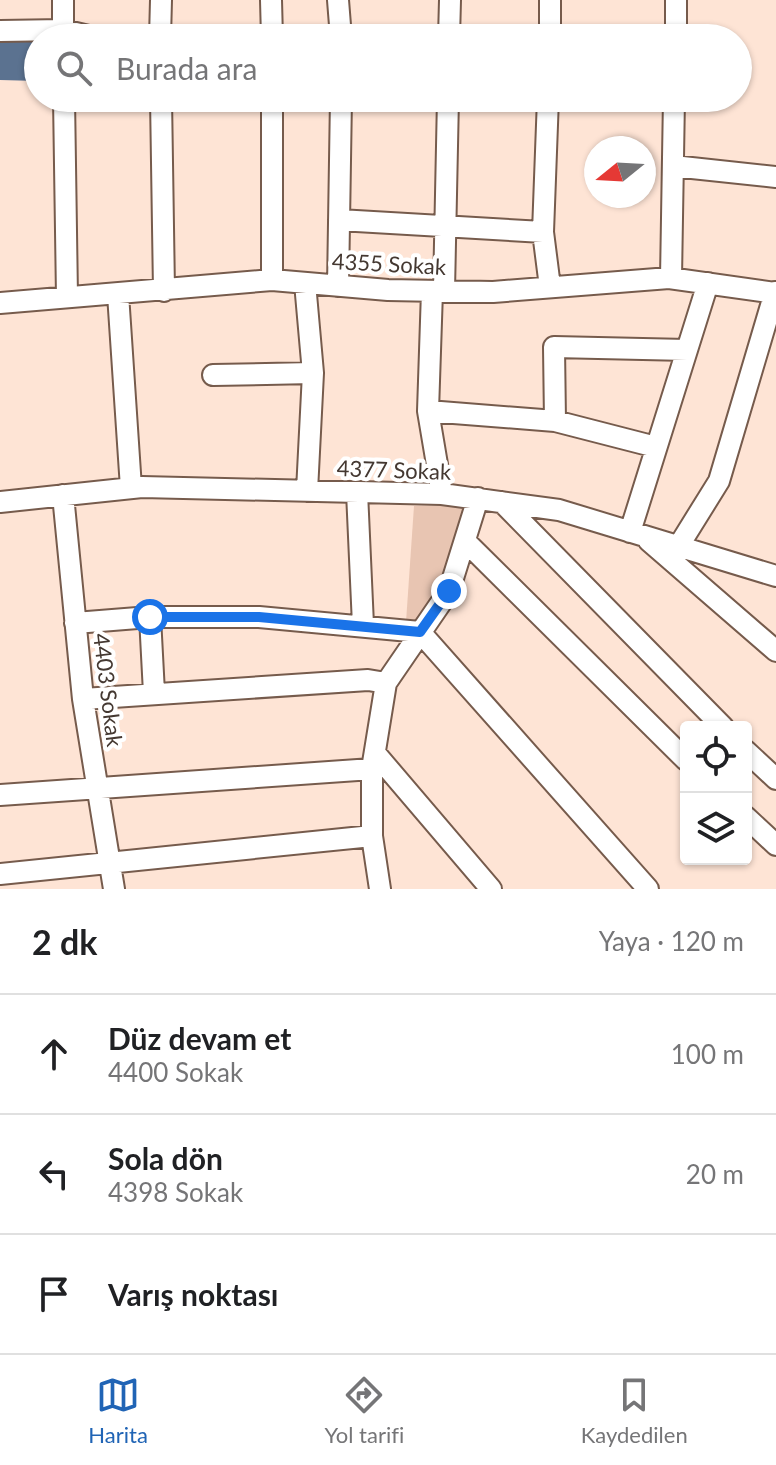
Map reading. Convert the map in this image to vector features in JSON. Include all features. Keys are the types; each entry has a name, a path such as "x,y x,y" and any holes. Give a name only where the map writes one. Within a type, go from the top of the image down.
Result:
{"street":[{"path":"63,0 63,24"},
{"path":"160,24 161,0"},
{"path":"271,0 272,24"},
{"path":"338,0 340,24"},
{"path":"449,24 450,0"},
{"path":"550,0 550,24"},
{"path":"676,0 676,24"},
{"path":"0,31 24,32"},
{"path":"64,112 67,297"},
{"path":"161,112 164,291"},
{"path":"272,112 272,280"},
{"path":"338,286 341,112"},
{"path":"442,494 428,411 445,227 448,112"},
{"path":"547,112 543,232 550,287"},
{"path":"671,278 674,112"},
{"path":"673,166 776,177"},
{"path":"339,220 543,232"},
{"name":"4355 Sokak","path":"0,303 272,280 438,291 671,278 775,292"},
{"path":"305,283 313,373 307,491"},
{"path":"708,283 656,447 636,534 776,651"},
{"path":"678,547 719,481 775,292"},
{"path":"118,294 131,488"},
{"path":"555,421 554,347 687,350"},
{"path":"213,375 313,373"},
{"path":"428,411 555,421 656,447"},
{"name":"4377 Sokak","path":"0,502 131,488 442,494 559,510 776,576"},
{"path":"357,492 363,625"},
{"name":"4403 Sokak","path":"63,495 83,699 114,889"},
{"path":"380,889 372,836 373,761 386,683 449,591 478,498"},
{"path":"502,502 717,721"},
{"path":"465,541 680,754"},
{"path":"150,617 154,693"},
{"path":"75,623 150,617 259,617 420,632 648,889"},
{"path":"83,699 368,680 386,683"},
{"path":"752,757 776,779"},
{"path":"0,795 97,789 373,761"},
{"path":"373,761 491,889"},
{"path":"752,823 776,845"},
{"path":"0,874 109,866 372,836"}],"shaded area":[{"path":"476,505 449,591 421,628 406,622 414,506"}],"building":[{"path":"0,38 24,39 24,81 0,80"}],"route":[{"path":"150,617 259,617 406,628 420,632 449,591"}]}
